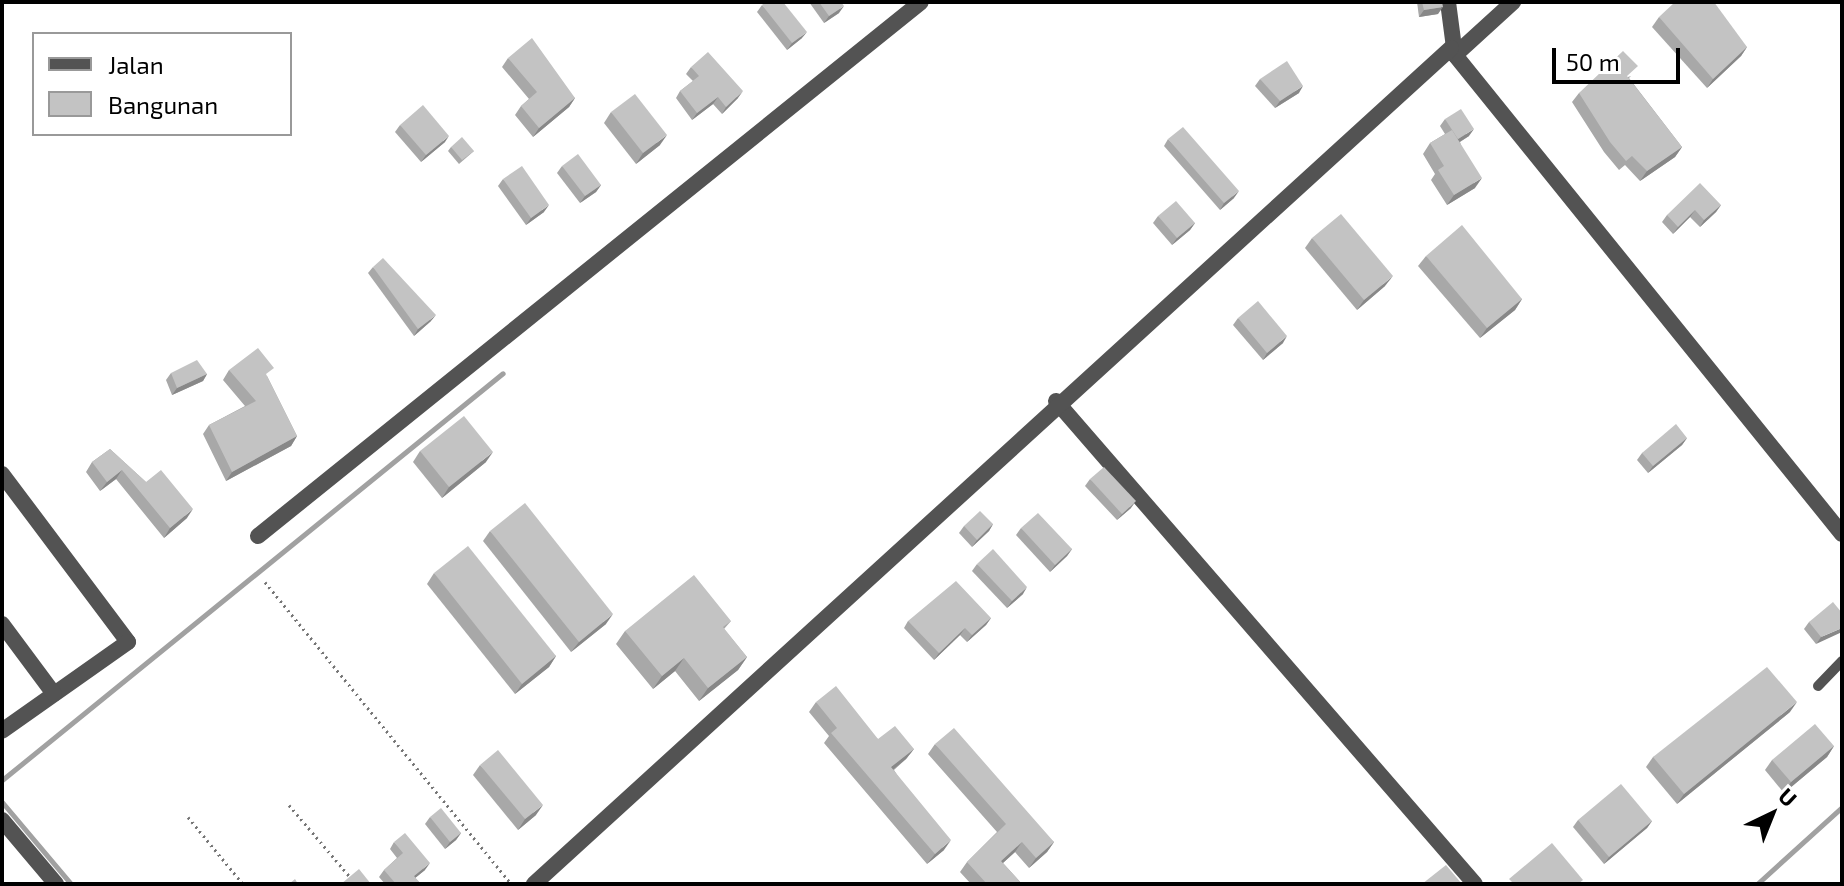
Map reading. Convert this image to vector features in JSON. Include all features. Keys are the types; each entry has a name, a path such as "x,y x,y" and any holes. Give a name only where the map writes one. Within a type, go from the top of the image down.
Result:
{"street":[{"path":"258,536 921,2"},
{"path":"1448,2 1453,52 1842,534"},
{"path":"534,884 1056,401 1513,2"},
{"path":"1056,401 1475,884"},
{"path":"2,474 128,642 2,731"},
{"path":"2,624 54,694"},
{"path":"2,820 56,884"}],"lane":[{"path":"1818,686 1842,661"}],"path":[{"path":"265,582 511,884"},
{"path":"289,805 356,884"},
{"path":"188,817 243,884"}],"building":[{"path":"765,2 783,2 807,32 792,43 762,5"},
{"path":"819,2 841,2 844,6 829,16"},
{"path":"1422,2 1442,2 1443,7 1424,10"},
{"path":"1675,2 1714,2 1747,47 1713,79 1659,17"},
{"path":"532,38 575,98 539,128 521,106 537,92 508,58"},
{"path":"1623,51 1638,66 1627,76 1682,147 1647,171 1632,156 1626,161 1579,93"},
{"path":"708,52 743,91 726,107 718,97 697,113 680,91 699,76 691,67"},
{"path":"1287,61 1303,86 1280,101 1260,79"},
{"path":"635,94 667,135 643,153 611,112"},
{"path":"423,105 449,136 426,155 400,125"},
{"path":"1461,109 1474,129 1458,139 1445,119"},
{"path":"1183,127 1239,191 1224,203 1168,139"},
{"path":"1452,130 1482,178 1454,195 1438,170 1444,166 1430,143"},
{"path":"462,137 474,151 462,160 451,147"},
{"path":"578,154 601,185 585,196 562,166"},
{"path":"522,166 549,205 531,218 503,179"},
{"path":"1700,183 1721,205 1704,220 1695,210 1678,227 1667,215"},
{"path":"1176,201 1195,223 1177,238 1158,216"},
{"path":"1341,214 1393,276 1364,300 1312,238"},
{"path":"1462,225 1522,299 1487,328 1426,256"},
{"path":"383,258 436,315 418,329 373,267"},
{"path":"1258,301 1287,336 1267,353 1238,318"},
{"path":"258,348 274,368 266,374 297,436 232,472 209,425 256,401 229,370"},
{"path":"197,360 207,374 177,388 171,373"},
{"path":"464,416 493,452 449,487 420,451"},
{"path":"1676,424 1687,438 1653,466 1642,453"},
{"path":"110,449 146,482 161,470 193,509 170,528 122,470 107,482 92,462"},
{"path":"1104,467 1136,501 1122,514 1090,479"},
{"path":"525,503 613,614 579,642 490,531"},
{"path":"980,511 993,524 977,540 964,526"},
{"path":"1038,513 1072,549 1055,565 1021,528"},
{"path":"468,546 556,656 522,684 434,573"},
{"path":"993,549 1027,587 1012,601 977,564"},
{"path":"694,575 731,621 723,627 747,657 708,688 684,658 662,676 625,631"},
{"path":"956,581 991,618 972,635 965,628 939,653 908,621"},
{"path":"1833,602 1842,613 1842,628 1821,637 1809,622"},
{"path":"1767,667 1797,702 1684,794 1653,757"},
{"path":"836,686 878,739 895,726 914,749 891,767 951,840 935,854 831,733 837,728 816,702"},
{"path":"1815,724 1834,746 1791,782 1772,760"},
{"path":"954,728 1054,842 1036,858 1022,842 1001,861 1022,884 987,884 967,862 1006,824 935,744"},
{"path":"498,750 543,805 525,819 480,765"},
{"path":"1621,784 1652,821 1609,857 1578,820"},
{"path":"441,808 461,833 450,842 430,817"},
{"path":"405,833 430,863 414,876 421,884 396,884 384,870 403,853 394,842"},
{"path":"1552,843 1583,880 1578,884 1514,884 1509,879"},
{"path":"1446,865 1462,884 1422,884"},
{"path":"359,869 371,884 341,884"}],"waterway":[{"path":"2,780 503,373"},
{"path":"2,802 71,884"},
{"path":"1757,884 1842,807"}]}
